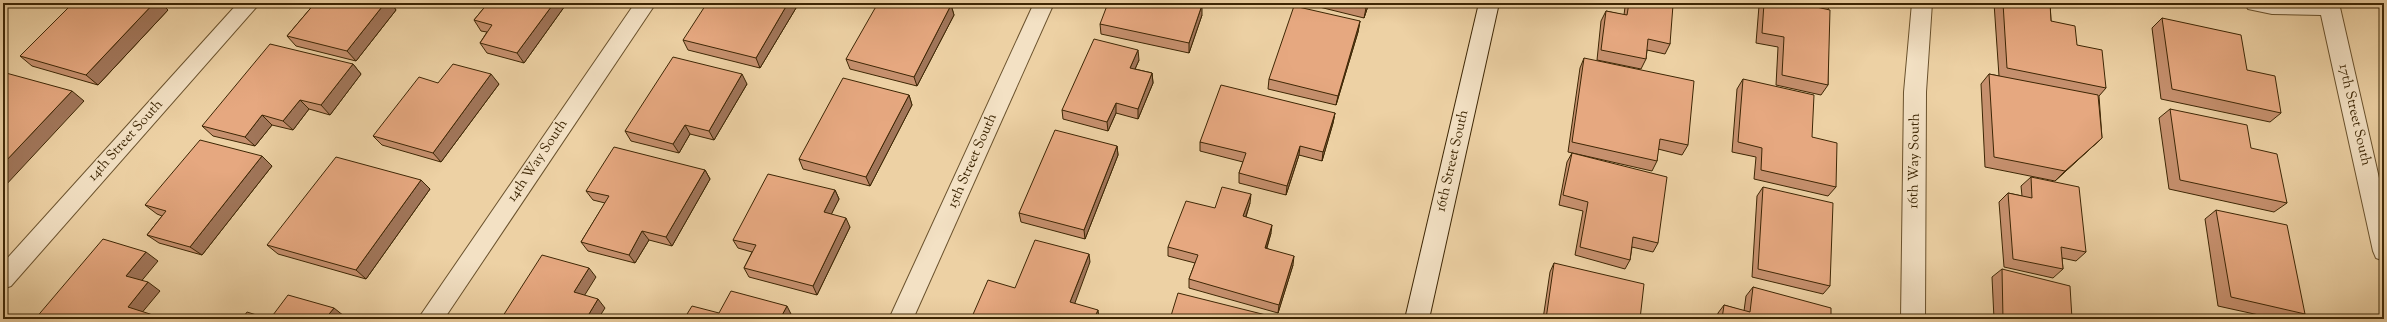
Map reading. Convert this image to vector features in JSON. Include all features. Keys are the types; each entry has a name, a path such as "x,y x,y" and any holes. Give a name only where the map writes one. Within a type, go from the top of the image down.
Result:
{"street":[{"name":"14th Street South","path":"3,279 250,3"},
{"name":"14th Way South","path":"430,319 646,3"},
{"name":"15th Street South","path":"901,319 1044,3"},
{"name":"16th Street South","path":"1417,319 1489,3"},
{"name":"16th Way South","path":"1913,319 1915,92 1922,3"},
{"path":"2255,3 2272,6 2329,5"},
{"name":"17th Street South","path":"2329,5 2384,251"}],"building":[{"path":"73,3 154,3 86,75 20,56"},
{"path":"315,3 385,3 347,51 287,36"},
{"path":"488,3 554,3 517,53 480,43 492,25 474,20"},
{"path":"707,3 788,3 756,58 683,40"},
{"path":"878,3 943,3 951,5 914,77 846,59"},
{"path":"1108,3 1194,3 1202,5 1189,43 1100,24"},
{"path":"1346,3 1368,3 1366,8"},
{"path":"1629,3 1663,3 1673,5 1670,44 1648,39 1646,59 1601,50 1606,11 1627,15"},
{"path":"1764,3 1798,3 1830,10 1828,85 1782,75 1784,37 1762,33"},
{"path":"2003,3 2050,3 2051,21 2075,26 2077,45 2102,50 2106,88 2007,68"},
{"path":"1294,6 1360,21 1338,96 1269,79"},
{"path":"2162,18 2241,35 2247,70 2275,76 2281,113 2172,89"},
{"path":"1094,39 1138,50 1130,68 1152,73 1138,109 1116,103 1107,122 1062,110"},
{"path":"270,44 353,64 321,105 300,100 283,121 262,115 245,137 202,126"},
{"path":"673,57 742,74 709,131 685,125 673,144 625,131"},
{"path":"1584,58 1694,81 1688,145 1660,139 1657,161 1572,142"},
{"path":"453,64 491,74 433,153 373,136 419,77 438,83"},
{"path":"6,73 72,91 3,164 3,76"},
{"path":"1989,74 2098,95 2102,138 2065,171 1994,157"},
{"path":"843,78 909,95 866,177 799,159"},
{"path":"1743,79 1814,95 1812,137 1837,143 1836,187 1761,170 1762,148 1738,142"},
{"path":"1221,85 1335,113 1323,152 1300,146 1287,186 1239,173 1246,153 1200,142"},
{"path":"2170,109 2247,125 2251,148 2277,154 2287,203 2180,180"},
{"path":"1055,130 1117,146 1084,230 1019,213"},
{"path":"200,140 262,156 190,247 147,235 166,211 145,205"},
{"path":"614,147 705,170 666,237 642,231 629,255 581,242 609,196 586,191"},
{"path":"1572,153 1667,177 1658,243 1633,237 1630,260 1580,247 1588,202 1563,195"},
{"path":"336,157 421,180 356,270 267,245"},
{"path":"768,174 835,190 824,212 846,218 813,286 744,268 756,245 733,240"},
{"path":"2031,177 2079,187 2086,252 2061,247 2063,269 2013,259 2008,193 2032,198"},
{"path":"1222,187 1251,194 1243,216 1272,225 1265,248 1294,256 1279,305 1189,279 1198,255 1168,247 1186,201 1215,208"},
{"path":"1763,187 1833,203 1830,286 1758,269"},
{"path":"2216,210 2287,225 2305,314 2231,297"},
{"path":"103,239 146,252 126,276 148,282 128,307 150,314 146,319 35,319"},
{"path":"1035,240 1089,254 1070,302 1098,310 1094,319 971,319 988,280 1015,288"},
{"path":"542,255 589,268 574,292 598,299 586,319 501,319"},
{"path":"1554,263 1644,284 1640,319 1546,319"},
{"path":"2002,269 2070,286 2072,319 2003,319"},
{"path":"1753,287 1831,308 1831,319 1722,319 1724,305 1750,312"},
{"path":"731,291 787,306 780,319 684,319 692,306 719,313"},
{"path":"1178,293 1270,316 1269,319 1170,319"},
{"path":"288,295 334,308 325,319 270,319"},
{"path":"247,312 269,319 242,319"}]}
